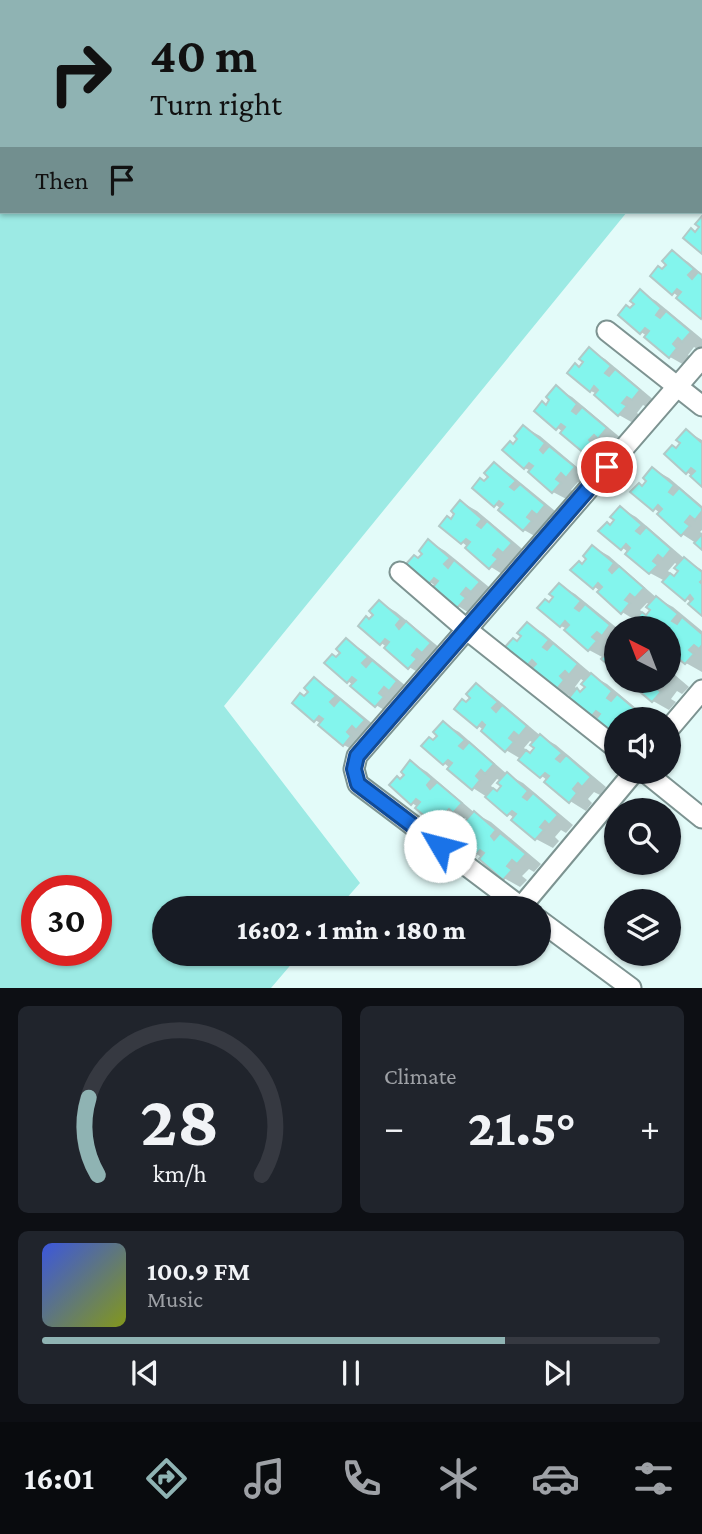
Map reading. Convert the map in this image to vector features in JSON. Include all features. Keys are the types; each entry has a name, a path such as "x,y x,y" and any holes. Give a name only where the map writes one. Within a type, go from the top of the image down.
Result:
{"street":[{"path":"607,331 702,405"},
{"path":"506,896 358,784 354,769 357,756 702,358"},
{"path":"400,572 466,629 604,738"},
{"path":"681,715 702,690"},
{"path":"532,896 624,784"},
{"path":"660,784 702,818"},
{"path":"551,929 631,988"}],"shaded area":[{"path":"0,214 625,214 224,706 360,883 349,896 152,896 152,966 290,966 271,988 0,988"}],"building":[{"path":"702,216 702,254 683,238 691,228 695,232 699,227 695,224"},
{"path":"672,250 694,269 688,275 692,279 698,272 702,275 701,319 676,298 681,292 677,289 672,295 650,276 658,266 662,269 666,265 662,261"},
{"path":"640,289 661,308 656,315 660,318 666,311 691,332 682,342 678,338 673,344 677,348 669,358 644,337 649,331 645,328 640,334 618,315 626,305 630,308 634,304 630,301"},
{"path":"589,347 611,366 605,373 609,376 615,369 640,390 632,400 627,397 622,403 627,406 618,416 594,395 598,390 594,386 590,392 567,373 575,363 579,367 583,362 579,359"},
{"path":"556,385 577,404 572,411 576,414 582,407 607,428 598,439 594,435 589,440 593,444 585,454 560,433 565,427 561,424 556,430 534,411 542,401 546,405 549,400 546,397"},
{"path":"523,425 545,443 540,450 543,453 549,446 575,467 566,478 561,473 556,479 561,483 552,493 528,472 533,466 529,463 524,469 502,450 510,441 513,444 517,439 514,436"},
{"path":"686,429 702,443 702,487 690,476 695,471 691,468 686,474 664,454 672,445 676,448 680,443 676,440"},
{"path":"494,462 516,481 510,487 514,490 520,484 545,505 537,515 532,511 527,517 532,521 523,531 498,510 503,504 499,501 494,507 472,488 480,478 484,481 488,477 484,473"},
{"path":"652,467 674,485 669,492 673,495 679,488 702,508 695,520 690,516 685,522 690,526 681,536 657,514 662,509 658,505 653,511 630,492 639,483 642,486 646,481 643,478"},
{"path":"460,500 482,519 477,525 481,528 487,521 512,543 503,553 498,549 493,555 498,559 489,569 465,548 470,542 466,539 461,544 439,526 447,516 451,519 454,514 451,511"},
{"path":"620,506 642,525 636,531 640,534 646,527 671,549 663,559 658,555 653,561 658,565 649,574 625,554 630,548 626,544 621,550 598,531 607,522 610,525 614,520 610,517"},
{"path":"702,534 702,550 694,543"},
{"path":"428,539 450,558 444,564 448,568 454,560 480,582 471,592 466,588 461,594 466,598 457,608 433,587 438,581 434,578 429,584 406,564 414,555 418,558 422,554 419,551"},
{"path":"592,545 614,563 609,570 612,573 619,566 644,588 635,598 630,594 625,600 630,603 621,614 597,592 602,587 598,583 593,589 570,570 579,561 582,564 586,559 583,556"},
{"path":"684,557 702,572 702,616 688,604 693,599 690,595 685,601 662,582 670,573 674,576 678,571 674,568"},
{"path":"559,583 581,601 575,608 579,611 585,604 604,620 604,633 602,636 597,632 592,637 597,641 588,651 564,630 569,625 565,621 560,627 537,608 545,599 549,602 553,597 549,594"},
{"path":"656,596 678,614 638,616 642,612 646,615 650,610 646,607"},
{"path":"379,600 401,619 396,625 399,629 406,621 431,643 422,653 417,649 412,655 417,659 408,669 384,648 389,642 385,639 380,645 358,626 366,616 369,619 373,615 369,611"},
{"path":"682,617 702,634 702,645 699,649 694,645 689,650 694,654 685,664 681,661"},
{"path":"527,622 549,640 543,647 547,650 553,643 578,664 569,675 565,671 560,676 564,680 556,690 531,669 536,664 532,660 527,666 505,647 513,638 517,641 521,636 517,633"},
{"path":"346,638 368,657 362,663 366,667 372,660 397,681 389,691 384,687 379,693 384,697 375,707 350,686 356,680 352,677 347,683 324,663 332,654 336,657 340,653 336,649"},
{"path":"591,673 604,684 604,693 611,693 607,698 611,701 617,694 632,707 604,707 604,728 595,720 600,714 596,711 591,717 569,698 577,688 580,692 585,687 581,684"},
{"path":"314,677 336,696 330,702 334,706 340,699 365,720 356,730 352,726 347,732 351,736 343,746 318,725 323,719 319,716 314,722 292,703 300,693 304,696 308,692 304,688"},
{"path":"476,683 498,702 492,708 496,712 502,705 527,726 519,736 514,732 509,738 514,742 505,752 481,731 485,725 482,722 477,728 454,709 462,699 466,702 470,698 466,694"},
{"path":"641,693 660,693 652,702"},
{"path":"443,721 465,740 459,746 463,749 469,742 494,764 485,774 481,770 476,776 480,780 472,790 447,769 452,763 448,760 443,765 421,746 429,737 433,740 437,736 433,732"},
{"path":"540,734 562,753 556,759 560,762 566,755 591,777 582,787 578,783 573,789 577,793 569,803 544,782 549,776 545,773 540,778 518,760 526,750 530,753 534,748 530,745"},
{"path":"410,760 432,779 427,785 430,789 437,782 462,803 453,813 449,809 444,815 448,819 440,829 415,808 420,802 416,799 411,805 389,785 397,776 400,779 404,775 401,772"},
{"path":"507,772 528,791 523,797 527,800 533,793 558,815 549,825 545,821 540,827 544,830 535,840 511,820 516,814 512,811 507,816 485,797 493,788 497,791 501,786 497,783"},
{"path":"474,811 496,830 491,836 494,840 500,833 526,854 517,864 512,860 507,866 512,870 503,880 479,859 484,853 480,850 475,856 452,836 461,827 464,830 468,825 464,822"}],"route":[{"path":"440,846 358,784 354,769 357,756 607,467"}]}
